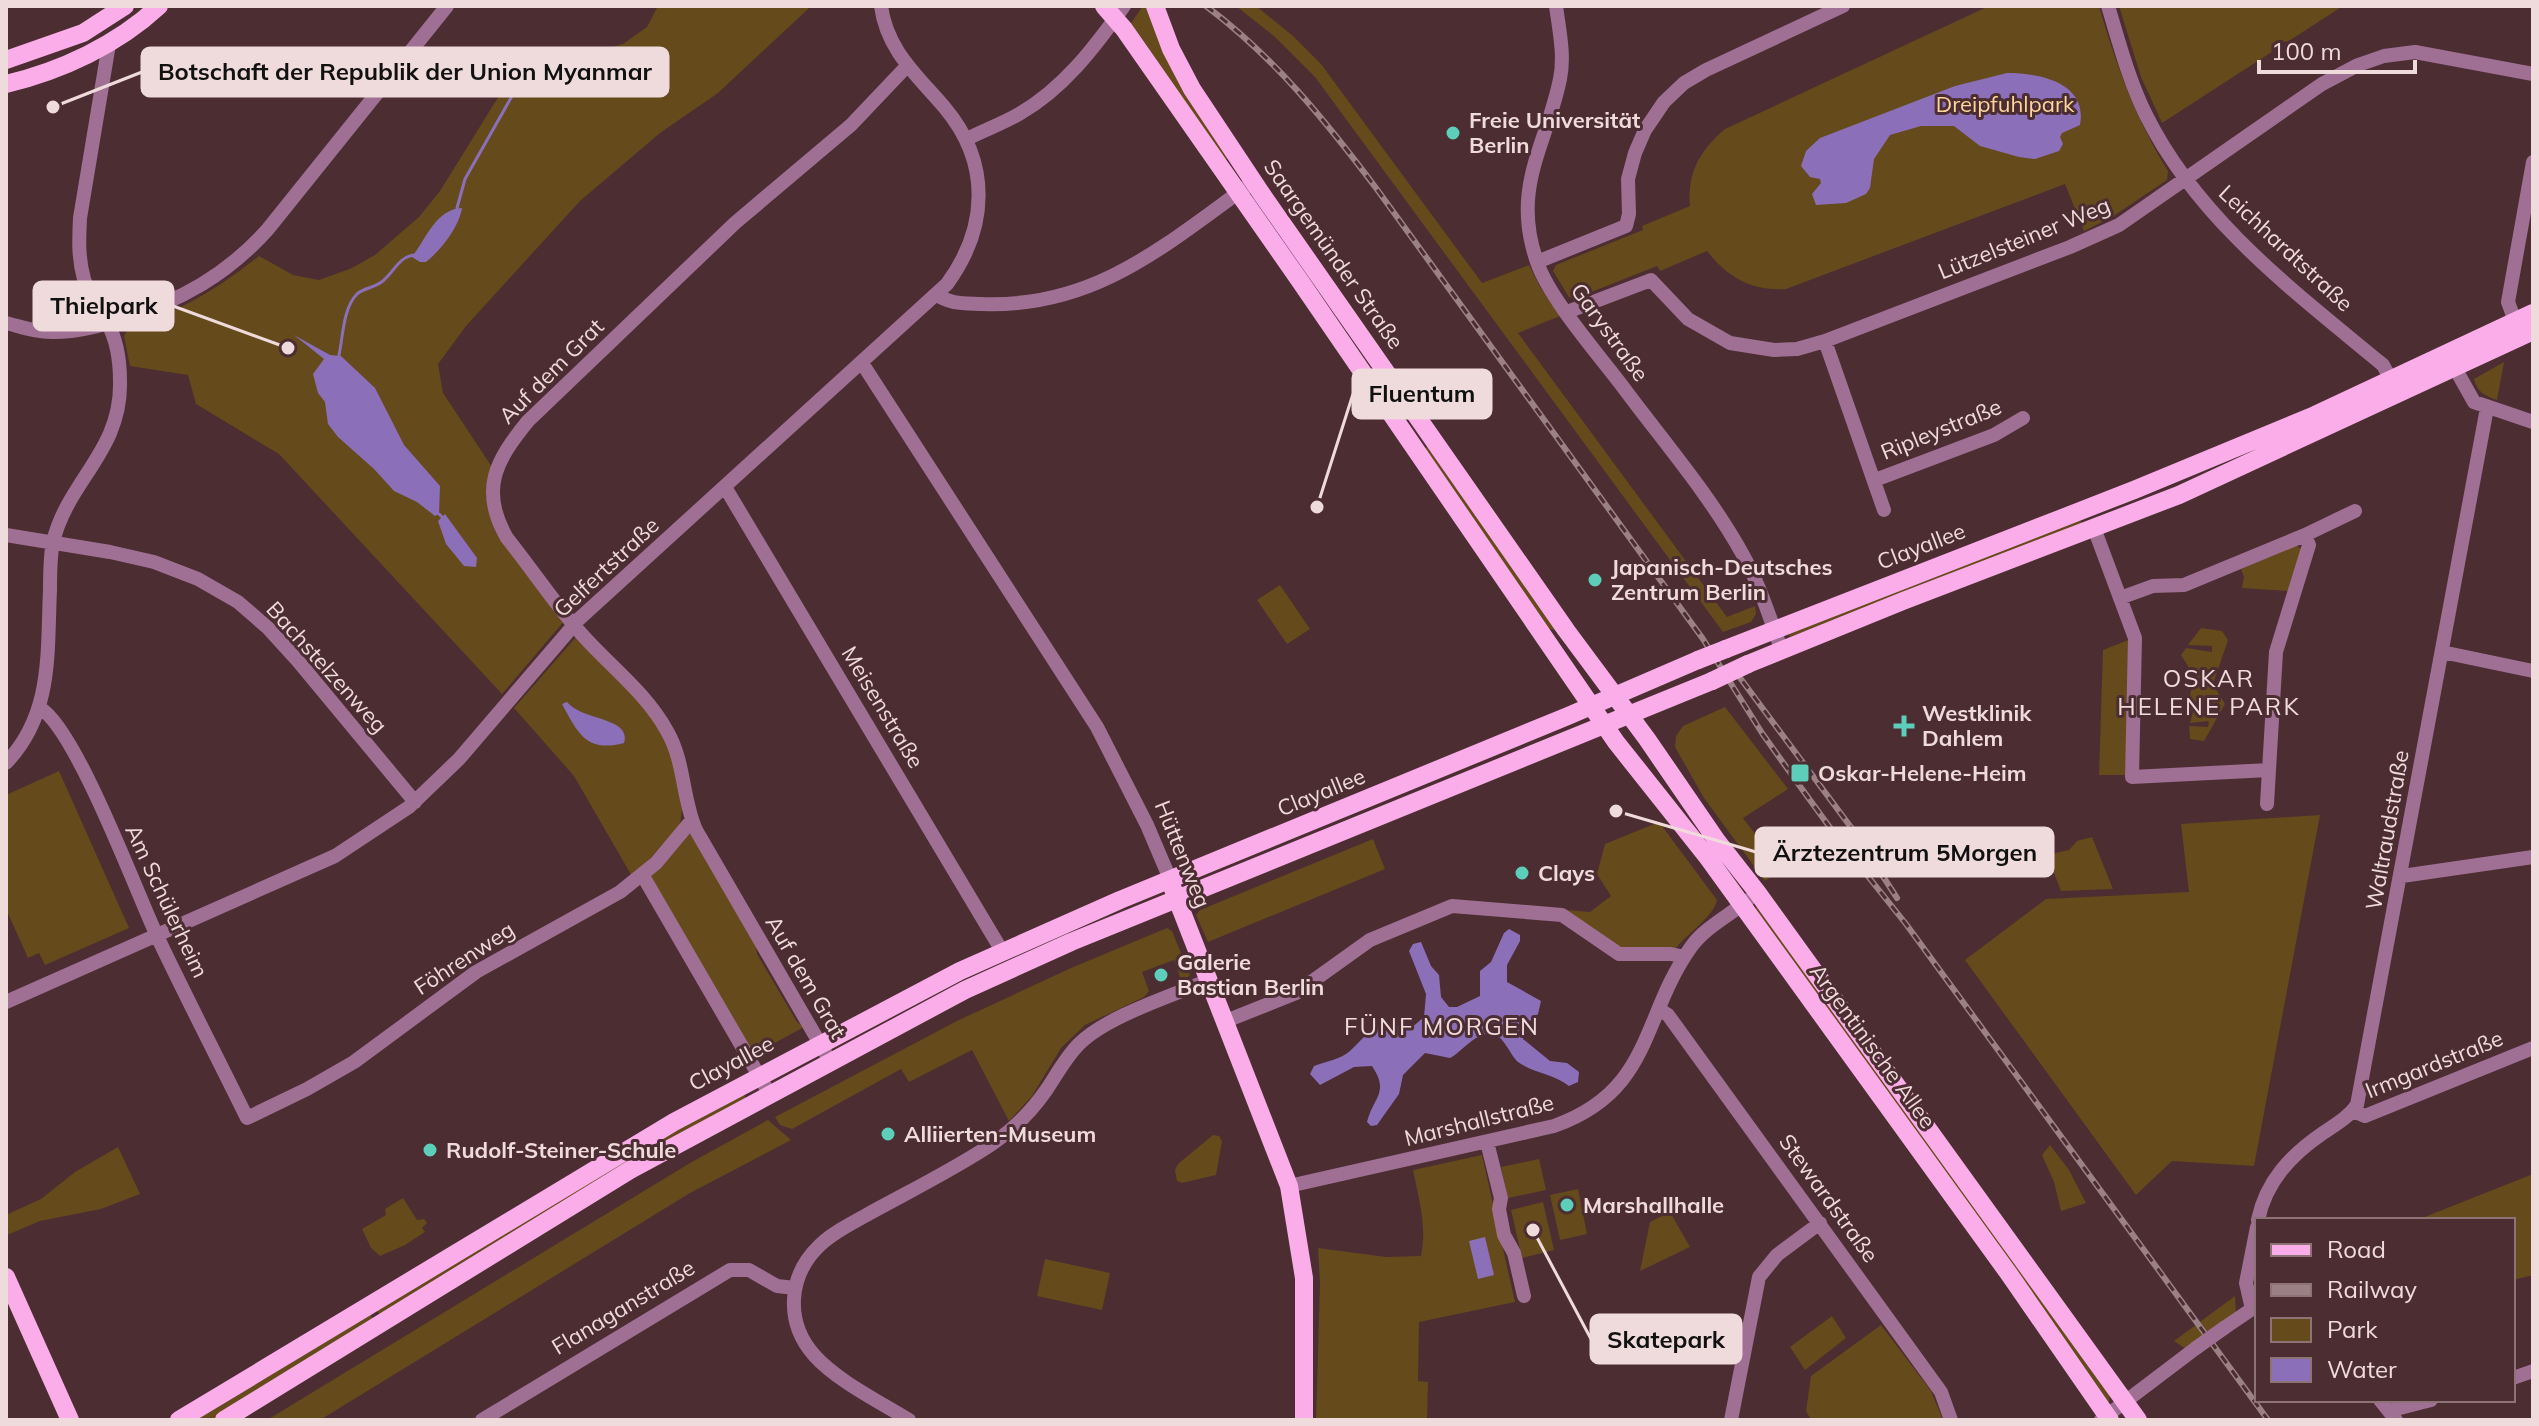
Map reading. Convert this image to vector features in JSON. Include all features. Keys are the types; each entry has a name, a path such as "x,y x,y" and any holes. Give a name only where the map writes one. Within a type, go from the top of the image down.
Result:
{"main road":[{"path":"6,60 65,41 103,22 125,6"},
{"path":"6,84 72,61 109,44 159,6"},
{"name":"Saargemünder Straße","path":"1155,6 1171,49 1192,89 1629,715"},
{"name":"Saargemünder Straße","path":"1114,10 1592,705"},
{"path":"103,22 109,44"},
{"name":"Clayallee","path":"224,1420 605,1185 769,1093 1006,970 1748,664 2179,495 2455,368 2523,330 2533,313"},
{"name":"Clayallee","path":"179,1420 571,1182 759,1075 1002,951 1698,660 2147,485 2391,380 2523,330"},
{"name":"Argentinische Allee","path":"1592,705 1742,905 2009,1274 2106,1419"},
{"name":"Argentinische Allee","path":"1629,715 1717,841 2138,1420"},
{"name":"Hüttenweg","path":"1170,879 1289,1186 1304,1278 1304,1420"},
{"path":"6,1277 70,1420"}],"street":[{"path":"6,323 35,331 54,332 107,323 184,297 216,277 251,248 447,6"},
{"name":"Gelfertstraße","path":"6,1002 335,856 415,802 459,759 574,625 936,294 964,258 977,220 979,186 967,139 947,110 891,44 881,6"},
{"name":"Garystraße","path":"1556,6 1561,50 1560,79 1528,188 1528,218 1537,262 1567,312 1725,525 1748,566 1782,651"},
{"path":"1537,262 1626,226 1629,214 1628,179 1639,142 1659,107 1684,83 1713,66 1843,6"},
{"name":"Leichhardtstraße","path":"2108,6 2145,114 2186,180 2224,227 2383,365 2391,380"},
{"path":"967,139 1019,114 1056,87 1080,63 1114,10"},
{"path":"6,763 34,725 40,708 46,668 53,542 58,523 101,455 115,422 121,383 115,339 85,281 78,244 109,44"},
{"name":"Lützelsteiner Weg","path":"1567,312 1651,280 1688,319 1730,343 1774,350 1797,349 1825,341 2119,225 2322,84 2358,65 2384,56 2415,52 2533,74"},
{"name":"Auf dem Grat","path":"830,1061 692,820 679,762 668,732 651,706 574,625 497,522 492,492 501,458 528,421 735,223 851,125 907,66"},
{"path":"2523,330 2508,302 2533,162"},
{"path":"936,294 953,302 996,304 1045,298 1095,284 1133,267 1254,181"},
{"name":"Ripleystraße","path":"1825,341 1884,510"},
{"name":"Hüttenweg","path":"862,363 1097,727 1147,825 1170,879"},
{"path":"2455,368 2471,399 2487,408 2533,422"},
{"name":"Waltraudstraße","path":"2353,1111 2357,1105 2402,876 2487,408"},
{"name":"Ripleystraße","path":"1875,480 1994,435 2023,418"},
{"name":"Meisenstraße","path":"725,487 1002,951"},
{"path":"2120,598 2153,586 2184,585 2355,511"},
{"path":"2094,528 2135,638 2132,777 2269,770"},
{"name":"Bachstelzenweg","path":"6,535 154,562 198,579 238,602 268,628 298,661 415,802"},
{"path":"2267,804 2276,652 2309,545 2305,535"},
{"path":"2442,652 2533,671"},
{"name":"Am Schülerheim","path":"40,708 55,723 86,776 158,937 247,1118"},
{"name":"Föhrenweg","path":"247,1118 354,1062 476,972 599,905 643,876 692,820"},
{"path":"2402,876 2533,857"},
{"path":"643,876 769,1093"},
{"name":"Marshallstraße","path":"1289,1186 1554,1126 1592,1107 1629,1072 1638,1058 1676,970 1693,943 1757,892"},
{"path":"1226,1021 1296,993 1370,940 1452,906 1562,915 1619,954 1684,957"},
{"path":"909,1420 815,1356 799,1331 793,1305 795,1288 804,1264 830,1236 991,1145 1017,1126 1079,1044 1096,1031 1209,980"},
{"name":"Stewardstraße","path":"1660,1010 1668,1015 1941,1392 1951,1420"},
{"name":"Irmgardstraße","path":"2353,1111 2365,1116 2533,1048"},
{"path":"2259,1218 2278,1172 2299,1150 2353,1111"},
{"path":"1487,1142 1501,1198 1499,1209 1504,1235 1514,1253 1524,1296"},
{"path":"1731,1420 1759,1277 1777,1255 1820,1223"},
{"path":"2106,1419 2196,1348 2255,1311 2246,1283 2255,1237"},
{"name":"Flanaganstraße","path":"482,1420 730,1270 749,1270 777,1286 795,1288"},
{"path":"2393,1416 2396,1409 2423,1402"}],"green space":[{"path":"658,6 808,6 808,9 718,93 660,133 580,201 466,326 438,364 443,393 492,467 486,497 496,533 565,620 502,694 279,454 196,404 188,375 130,366 124,336 129,328 182,307 213,289 259,256 293,275 319,280 352,268 375,255 419,217 440,191 517,72 623,44 647,27"},
{"path":"1143,6 1149,6 1230,156 1223,161 1129,26"},
{"path":"1236,6 1256,6 1321,64 1482,283 1529,265 1560,316 1518,333 1727,617 1755,606 1756,614 1751,622 1723,632 1315,77 1275,37"},
{"name":"Dreipfuhlpark","path":"1989,6 2099,6 2128,91 2168,171 2167,180 2112,217 2084,231 2065,184 1786,289 1762,288 1742,281 1723,269 1707,251 1660,271 1657,266 1576,298 1569,297 1553,271 1556,265 1643,230 1642,226 1690,206 1691,183 1697,163 1725,129"},
{"path":"2119,6 2343,6 2162,123 2141,77"},
{"path":"2504,362 2497,400 2482,393 2474,379"},
{"path":"1428,446 1556,627 1555,630 1549,629 1425,449"},
{"path":"2080,519 2082,524 1790,637 1788,632"},
{"path":"2296,545 2301,549 2288,591 2242,588 2244,577 2241,569"},
{"path":"1280,585 1310,629 1287,644 1257,600"},
{"path":"2201,628 2222,631 2228,640 2214,681 2195,681 2195,686 2213,685 2225,704 2204,741 2190,739 2189,726 2208,727 2209,721 2190,723 2193,674 2181,655 2186,648 2212,652 2212,646 2188,645"},
{"path":"577,636 655,720 672,756 682,809 680,825 633,878 574,776 514,708"},
{"path":"2131,639 2125,775 2099,775 2103,650"},
{"path":"1725,707 1788,789 1743,818 1782,869 1765,881 1704,798 1675,747 1676,736 1683,726"},
{"path":"59,771 129,928 45,965 39,953 28,958 6,909 6,795"},
{"path":"2320,815 2254,1166 2172,1161 2136,1195 1965,960 2046,899 2189,892 2181,824"},
{"path":"1659,822 1717,900 1706,919 1675,949 1624,950 1566,910 1590,912 1611,896 1597,874 1605,844"},
{"path":"689,830 756,946 757,954 797,1022 804,1027 753,1055 649,876"},
{"path":"2092,837 2113,889 2061,891 2047,855 2069,850 2077,841"},
{"path":"1373,839 1385,869 1208,942 1196,915 1200,910"},
{"path":"1755,908 2110,1393 2109,1403"},
{"path":"1167,928 1172,931 1190,975 1182,983 1174,960 1142,972 1149,991 1144,997 1085,1025 1061,1048 1032,1096 1009,1121 972,1050 909,1082 901,1069 792,1129 780,1125 775,1117 957,1021"},
{"path":"742,1090 746,1099 381,1317 375,1308"},
{"path":"768,1120 791,1140 690,1193 320,1420 267,1420 690,1163"},
{"path":"1213,1135 1219,1136 1222,1141 1216,1175 1182,1183 1177,1181 1175,1170 1178,1164"},
{"path":"2050,1145 2069,1170 2086,1203 2061,1211 2054,1182 2042,1155"},
{"path":"118,1147 140,1194 101,1209 40,1221 7,1235 6,1215 41,1199 75,1172"},
{"path":"1482,1155 1515,1302 1419,1322 1418,1381 1428,1382 1427,1420 1316,1420 1320,1283 1318,1248 1386,1257 1421,1256 1423,1224 1413,1170"},
{"path":"1539,1159 1546,1190 1508,1198 1501,1167"},
{"path":"2533,1174 2533,1275 2515,1280 2515,1218 2422,1218"},
{"name":"Marshallhalle","path":"1578,1189 1587,1234 1560,1240 1550,1195"},
{"path":"403,1198 417,1220 424,1219 427,1223 422,1228 425,1232 380,1256 371,1248 362,1229 386,1215 385,1209"},
{"path":"1543,1202 1554,1250 1522,1258 1511,1210"},
{"path":"1670,1212 1690,1247 1640,1271 1650,1222"},
{"path":"1045,1259 1110,1273 1102,1310 1037,1296"},
{"path":"2235,1296 2236,1313 2186,1349 2174,1341"},
{"path":"369,1312 374,1321 213,1420 193,1420"},
{"path":"1832,1316 1846,1338 1805,1370 1790,1347"},
{"path":"1881,1325 1931,1391 1943,1420 1811,1420 1806,1411 1811,1376"}],"water":[{"path":"2007,73 2046,78 2069,90 2076,99 2080,125 2062,133 2063,144 2059,151 2035,159 2019,157 1980,146 1954,126 1921,126 1890,135 1874,159 1870,188 1866,194 1846,203 1816,205 1812,194 1821,183 1820,179 1810,177 1801,166 1806,151 1820,138 1955,86"},
{"path":"462,208 453,230 432,257 420,262 412,257 438,219"},
{"path":"294,335 330,355 341,356 375,388 404,445 440,486 439,514 435,516 417,502 394,491 338,437 328,424 325,402 318,393 313,374 324,359"},
{"path":"445,514 477,558 476,567 464,566 446,544 438,521"},
{"path":"567,702 583,713 621,728 624,743 601,745 585,738 562,704"},
{"path":"1509,929 1520,935 1520,941 1507,965 1507,982 1541,1001 1538,1014 1524,1026 1523,1039 1550,1061 1567,1063 1579,1072 1578,1082 1569,1086 1524,1066 1497,1035 1487,1034 1475,1038 1450,1058 1425,1053 1403,1075 1399,1094 1377,1125 1371,1126 1367,1122 1380,1089 1372,1066 1354,1067 1320,1085 1310,1074 1314,1066 1346,1054 1375,1027 1388,1024 1410,1029 1424,1017 1426,994 1409,951 1413,944 1421,942 1431,966 1439,975 1441,997 1449,1007 1457,1007 1480,996 1480,971 1491,962 1504,933"},
{"path":"1485,1237 1494,1275 1478,1279 1469,1241"}],"waterway":[{"path":"457,208 465,179 516,89"},
{"path":"339,355 352,300 360,292 382,282 405,258 414,255"},
{"path":"439,514 442,517"}],"railway":[{"path":"1206,6 1276,68 1376,188 1703,639 1794,778 1906,924 2268,1420"},
{"path":"1732,667 1853,830 1897,898"}],"place":[{"name":"Botschaft der Republik der Union Myanmar","path":"53,107"},
{"name":"Freie Universität Berlin","path":"1453,133"},
{"name":"Thielpark","path":"288,348"},
{"name":"Fluentum","path":"1317,507"},
{"name":"Japanisch-Deutsches Zentrum Berlin","path":"1595,580"},
{"name":"Westklinik Dahlem","path":"1904,726"},
{"name":"Oskar-Helene-Heim","path":"1800,773"},
{"name":"Ärztezentrum 5Morgen","path":"1616,811"},
{"name":"Clays","path":"1522,873"},
{"name":"Galerie Bastian Berlin","path":"1161,975"},
{"name":"Alliierten-Museum","path":"888,1134"},
{"name":"Rudolf-Steiner-Schule","path":"430,1150"},
{"name":"Marshallhalle","path":"1567,1205"},
{"name":"Skatepark","path":"1533,1230"}],"district":[{"name":"OSKAR HELENE PARK","path":"2209,692"},
{"name":"FÜNF MORGEN","path":"1442,1026"}]}
